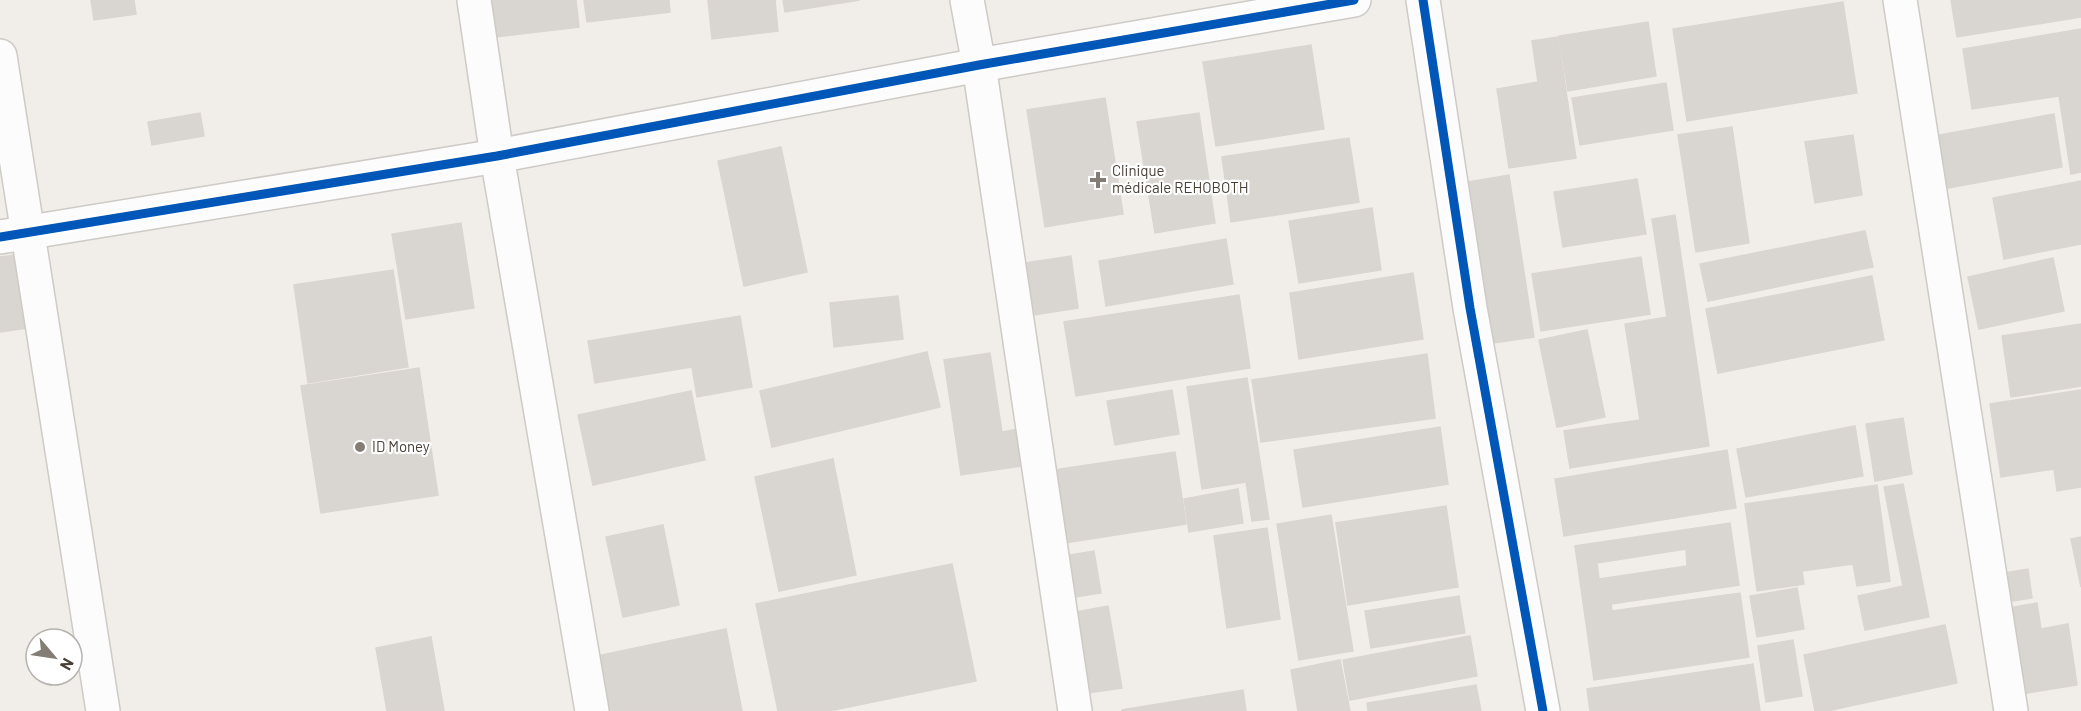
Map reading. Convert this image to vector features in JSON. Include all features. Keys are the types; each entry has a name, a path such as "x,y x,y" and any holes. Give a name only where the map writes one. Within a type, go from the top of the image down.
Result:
{"street":[{"path":"474,0 497,156 592,711"},
{"path":"968,0 1075,711"},
{"path":"14,235 497,156 979,65 1354,0"},
{"path":"1423,0 1470,308 1543,711"},
{"path":"1900,0 2011,711"},
{"path":"0,56 14,235 103,711"}],"building":[{"path":"91,0 134,0 136,14 94,20"},
{"path":"483,0 576,0 579,27 487,38"},
{"path":"584,0 669,0 670,12 587,22"},
{"path":"708,0 775,0 778,31 712,39"},
{"path":"783,0 860,0 785,12"},
{"path":"1951,0 2081,0 2081,17 1957,37"},
{"path":"1843,2 1857,93 1687,121 1673,29"},
{"path":"1648,22 1656,76 1568,91 1559,36"},
{"path":"2081,29 2081,172 2071,174 2059,96 1972,109 1963,49"},
{"path":"1558,37 1576,158 1509,168 1497,89 1538,82 1532,41"},
{"path":"1311,45 1324,129 1216,146 1203,62"},
{"path":"1666,83 1673,130 1580,145 1572,98"},
{"path":"1105,98 1123,214 1045,227 1027,110"},
{"path":"200,113 204,136 152,145 148,122"},
{"path":"1199,113 1215,223 1155,233 1137,122"},
{"path":"2054,114 2062,167 1938,190 1928,137"},
{"path":"1732,127 1749,243 1696,252 1678,135"},
{"path":"1853,135 1862,195 1815,203 1805,142"},
{"path":"1349,138 1359,202 1231,222 1222,157"},
{"path":"781,147 807,272 744,286 718,161"},
{"path":"1509,175 1534,337 1480,345 1455,184"},
{"path":"1637,179 1646,234 1563,247 1554,192"},
{"path":"2081,181 2081,244 2004,259 1993,198"},
{"path":"1372,208 1381,270 1299,283 1289,221"},
{"path":"1675,215 1709,446 1570,468 1564,431 1640,420 1625,324 1667,317 1652,219"},
{"path":"461,223 474,308 406,319 392,234"},
{"path":"1865,231 1873,267 1708,301 1700,264"},
{"path":"1226,239 1233,284 1106,306 1099,261"},
{"path":"23,254 34,327 0,332 0,257"},
{"path":"1071,256 1078,308 1027,316 1019,264"},
{"path":"1641,257 1650,314 1541,331 1532,274"},
{"path":"2053,258 2064,311 1979,329 1968,277"},
{"path":"393,270 408,367 308,383 294,285"},
{"path":"1413,273 1423,339 1299,359 1290,293"},
{"path":"1872,276 1884,340 1718,373 1706,309"},
{"path":"1239,295 1250,368 1076,396 1064,322"},
{"path":"898,296 903,339 834,347 830,303"},
{"path":"740,316 752,387 697,397 692,367 595,383 588,341"},
{"path":"2081,324 2081,386 2011,397 2002,336"},
{"path":"1587,330 1605,417 1557,427 1539,340"},
{"path":"927,352 940,407 772,447 760,391"},
{"path":"990,353 1002,432 1028,427 1034,464 961,475 944,360"},
{"path":"1427,354 1435,418 1261,442 1252,380"},
{"path":"419,368 438,495 321,513 301,386"},
{"path":"1247,378 1269,519 1252,521 1246,482 1202,489 1187,387"},
{"path":"1172,390 1179,434 1115,445 1107,401"},
{"path":"2081,390 2081,487 2057,491 2054,469 2001,477 1990,404"},
{"path":"691,391 705,460 593,485 578,415"},
{"path":"1903,418 1912,474 1875,481 1866,424"},
{"path":"1855,426 1863,476 1746,497 1737,449"},
{"path":"1440,427 1448,484 1303,507 1294,450"},
{"path":"1727,450 1736,508 1564,536 1555,479"},
{"path":"1175,452 1186,524 1065,543 1054,470"},
{"path":"833,459 856,575 779,591 755,477"},
{"path":"1903,484 1929,617 1865,630 1858,596 1903,586 1884,487"},
{"path":"1877,485 1890,581 1857,586 1853,564 1802,571 1804,584 1757,591 1745,504"},
{"path":"1238,489 1243,523 1189,532 1184,499"},
{"path":"1446,506 1458,587 1348,605 1336,523"},
{"path":"1331,515 1353,651 1299,660 1277,524"},
{"path":"1730,523 1739,585 1611,604 1612,611 1740,593 1749,657 1594,680 1575,546","holes":["1686,549 1687,566 1599,579 1597,563"]},
{"path":"663,525 679,605 623,617 606,537"},
{"path":"1267,528 1280,619 1227,628 1214,536"},
{"path":"2081,537 2081,587 2071,539"},
{"path":"1094,551 1101,593 1070,598 1063,556"},
{"path":"952,564 976,681 829,711 778,711 756,604"},
{"path":"2028,569 2032,598 2007,602 2003,573"},
{"path":"1797,588 1804,629 1757,637 1750,596"},
{"path":"1459,596 1465,633 1371,648 1365,611"},
{"path":"2037,603 2041,629 2068,624 2077,685 2021,694 2008,608"},
{"path":"1108,606 1122,688 1088,693 1075,612"},
{"path":"1945,625 1957,683 1827,711 1815,711 1804,655"},
{"path":"726,629 742,711 602,711 592,657"},
{"path":"1470,636 1477,676 1350,700 1343,660"},
{"path":"431,637 444,711 387,711 376,648"},
{"path":"1793,640 1802,696 1766,702 1758,646"},
{"path":"1340,660 1350,711 1298,711 1291,670"},
{"path":"1753,664 1760,711 1590,711 1587,689"},
{"path":"1476,685 1481,711 1368,711 1367,703"},
{"path":"1243,690 1246,711 1122,711 1122,710"}],"cycle path":[{"path":"0,237 497,156 979,65 1354,0"},
{"path":"1423,0 1470,308 1543,711"}],"place":[{"name":"Clinique médicale REHOBOTH","path":"1098,180"},
{"name":"ID Money","path":"360,447"}]}
